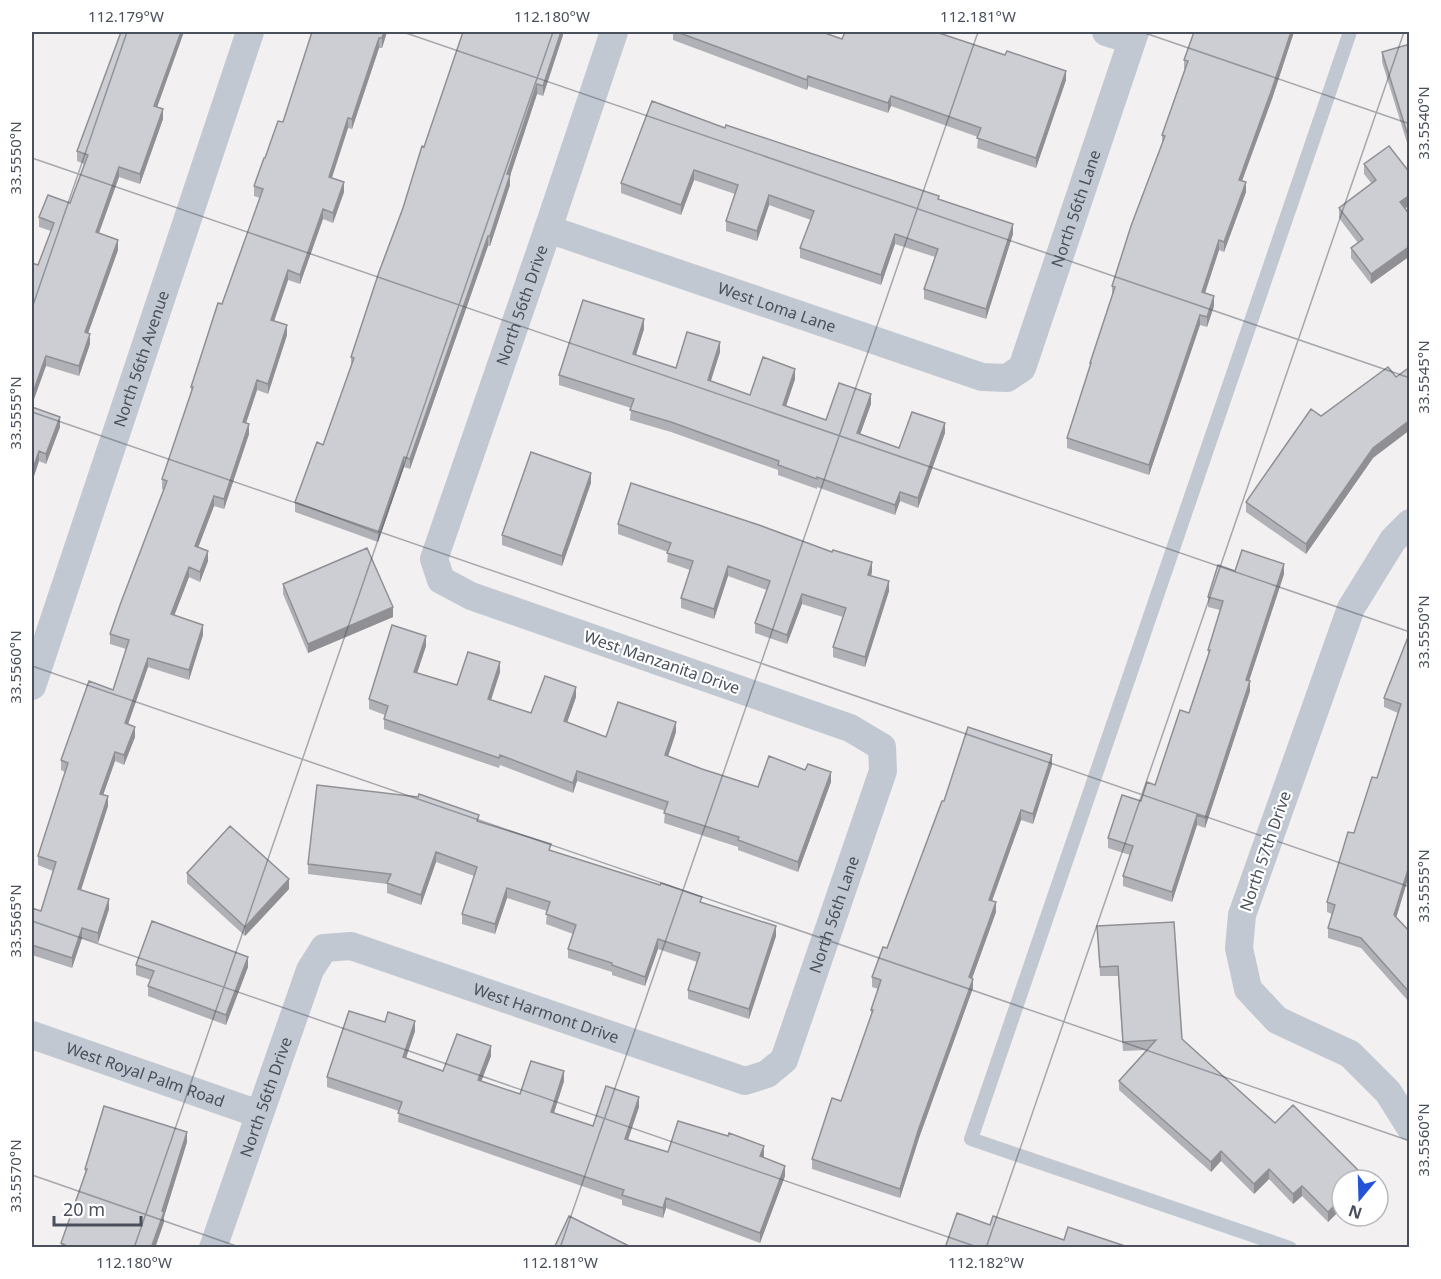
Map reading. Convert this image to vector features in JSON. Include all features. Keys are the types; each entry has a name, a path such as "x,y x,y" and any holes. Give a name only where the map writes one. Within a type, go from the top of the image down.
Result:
{"street":[{"name":"North 56th Avenue","path":"32,686 250,32"},
{"name":"North 56th Drive","path":"441,580 434,559 614,32"},
{"name":"North 56th Lane","path":"1007,378 1022,368 1124,34"},
{"name":"West Loma Lane","path":"548,230 982,377 1007,378"},
{"name":"North 57th Drive","path":"1410,523 1393,540 1351,608 1242,915 1239,948 1248,989 1276,1020 1350,1054 1388,1092 1410,1127"},
{"name":"West Manzanita Drive","path":"441,580 471,596 850,728 882,747"},
{"name":"North 56th Lane","path":"767,1074 784,1060 883,771 882,747"},
{"name":"West Harmont Drive","path":"324,948 351,946 745,1081 767,1074"},
{"name":"North 56th Drive","path":"213,1248 310,970 324,948"},
{"name":"West Royal Palm Road","path":"32,1035 259,1114"}],"lane":[{"path":"1290,1248 971,1139 1350,32"}],"building":[{"path":"121,32 181,32 154,106 163,109 140,174 119,167 96,232 118,240 85,332 90,334 79,366 46,356 32,395 32,263 38,265 54,223 39,217 48,195 70,203 88,155 77,151"},
{"path":"312,32 384,32 382,38 379,38 352,119 348,118 329,177 344,182 333,213 323,209 300,275 288,270 271,320 287,325 268,384 257,380 243,422 249,424 224,499 214,496 195,546 208,551 200,572 189,567 171,614 203,625 189,670 148,658 125,723 135,727 124,755 115,752 100,794 108,796 78,889 109,899 98,933 82,928 72,958 32,945 32,908 41,911 56,862 38,856 68,763 61,760 89,681 113,690 129,640 110,634 167,481 162,479 218,303 222,304 263,189 254,186 278,121 283,122"},
{"path":"463,32 561,32 543,86 537,84 507,174 510,175 490,236 488,236 410,459 404,457 378,533 295,502 317,442 323,445 354,358 351,357 379,272"},
{"path":"677,32 822,32 842,39 845,32 936,32 1005,55 1007,51 1066,71 1036,158 977,138 981,128 891,96 888,103 808,76 807,80"},
{"path":"1194,32 1291,32 1239,180 1246,182 1224,242 1219,240 1202,292 1214,296 1207,317 1200,315 1149,465 1067,438 1115,287 1112,286 1131,226 1165,136 1162,135 1188,61 1184,60"},
{"path":"1410,44 1410,136 1408,136 1382,52"},
{"path":"652,101 725,128 726,125 939,196 938,199 1013,224 986,309 924,289 938,249 895,234 881,275 800,248 814,211 769,195 757,231 726,221 738,185 694,170 681,205 621,183"},
{"path":"1389,146 1410,173 1410,195 1400,202 1410,215 1410,246 1371,274 1351,248 1363,239 1339,208 1376,180 1364,164"},
{"path":"583,300 644,319 633,354 676,368 687,332 720,342 708,380 750,395 763,357 795,369 783,405 826,420 839,383 871,394 857,433 899,448 912,412 945,423 918,498 900,492 895,505 817,477 817,479 778,465 779,461 671,422 630,410 634,399 559,375"},
{"path":"1388,367 1396,377 1410,367 1410,420 1373,448 1306,544 1246,502 1311,409 1321,416"},
{"path":"32,407 60,417 46,454 39,451 32,472"},
{"path":"531,452 591,473 562,556 502,535"},
{"path":"631,483 759,525 832,552 833,550 872,562 868,575 889,581 865,657 833,647 846,608 802,594 787,635 755,623 770,581 728,566 714,609 681,598 693,561 667,553 671,543 618,524"},
{"path":"367,548 393,607 308,644 283,584"},
{"path":"1242,550 1284,564 1246,680 1250,681 1205,818 1197,815 1172,892 1123,876 1133,846 1108,838 1122,795 1141,801 1147,782 1155,785 1180,710 1189,713 1223,601 1208,597 1218,565 1235,571"},
{"path":"392,625 426,636 414,672 457,685 468,652 500,662 488,699 531,713 545,676 576,687 564,721 606,737 618,702 676,722 665,755 702,769 758,787 769,756 805,770 808,764 831,772 798,862 738,840 739,837 664,813 668,802 577,771 573,783 500,755 499,758 384,719 388,706 369,699"},
{"path":"1410,632 1410,863 1394,915 1410,932 1410,993 1361,938 1328,928 1335,905 1327,902 1348,832 1354,833 1372,777 1377,778 1401,704 1384,698"},
{"path":"968,727 1052,755 1033,814 1021,810 989,900 996,902 969,977 973,979 919,1128 900,1189 812,1159 832,1098 841,1101 873,1010 871,1010 881,980 872,977 883,947 887,948 942,801 944,801"},
{"path":"317,785 418,797 419,794 479,815 477,821 551,844 549,850 660,885 661,883 702,897 700,902 776,926 749,1009 688,990 700,953 658,939 645,977 612,965 612,963 568,949 576,925 546,914 550,902 507,888 495,924 462,914 477,867 436,852 421,895 387,883 391,874 308,864"},
{"path":"230,826 289,879 245,927 187,873"},
{"path":"152,921 248,957 226,1015 148,986 154,971 136,965"},
{"path":"1174,922 1182,1039 1275,1123 1293,1105 1356,1168 1330,1168 1330,1210 1328,1212 1302,1186 1293,1194 1269,1169 1254,1184 1221,1151 1211,1162 1119,1081 1156,1040 1123,1042 1118,966 1100,967 1097,926"},
{"path":"349,1011 385,1022 388,1012 415,1021 403,1057 443,1071 457,1034 491,1046 478,1080 520,1094 531,1061 564,1071 551,1112 593,1126 606,1086 639,1097 625,1139 668,1152 678,1121 728,1136 729,1133 764,1146 760,1156 785,1166 760,1233 666,1198 663,1208 622,1195 624,1190 398,1113 402,1102 327,1077"},
{"path":"104,1106 187,1132 151,1248 64,1248 65,1245 61,1243 87,1169 85,1169"},
{"path":"957,1213 990,1225 993,1216 1064,1240 1068,1227 1131,1248 945,1248"},
{"path":"569,1216 633,1248 554,1248"}]}
